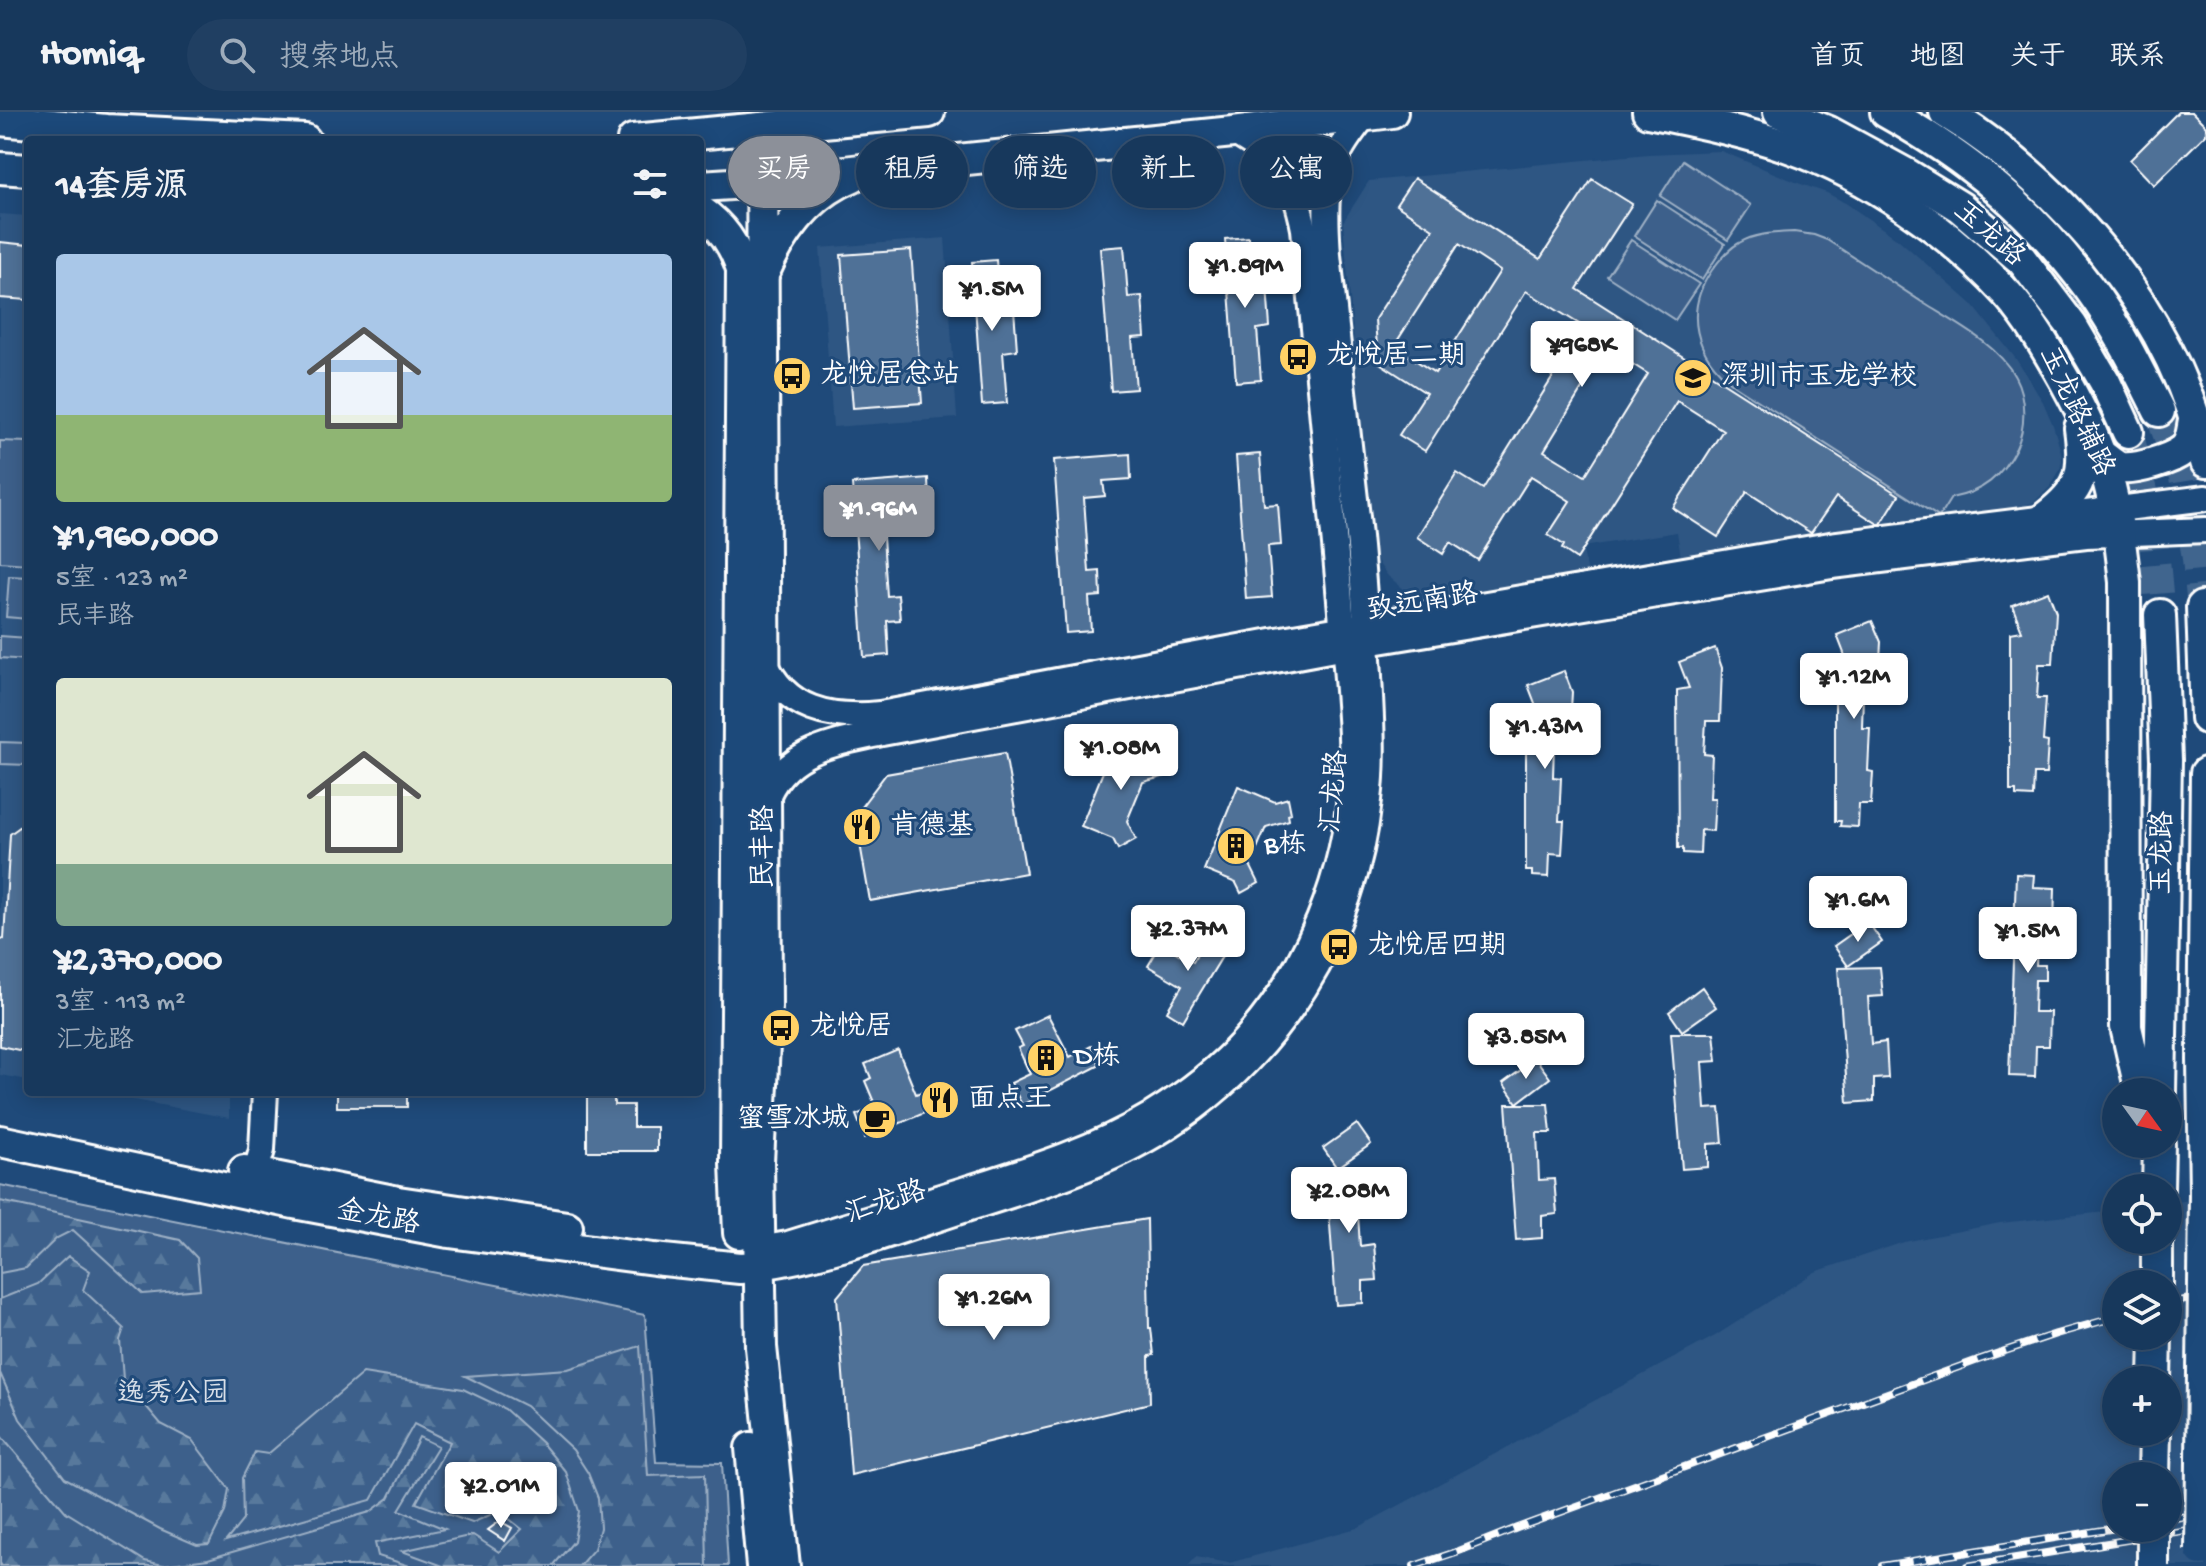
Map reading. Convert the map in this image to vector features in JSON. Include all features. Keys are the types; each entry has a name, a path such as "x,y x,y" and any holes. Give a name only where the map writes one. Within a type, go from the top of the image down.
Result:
{"main road":[{"path":"673,136 929,112"},
{"name":"玉龙路辅路","path":"1648,112 1736,131 1790,148 1853,176 1909,211 1970,256 2010,297 2045,343 2077,402 2101,455 2117,521 2127,603 2126,1027 2138,1078"},
{"name":"玉龙路","path":"1779,112 1829,132 1947,199 2022,260 2072,326 2105,382 2128,432"},
{"name":"玉龙路","path":"1886,112 1927,135 1987,178 2028,214 2089,288 2125,344 2159,411"},
{"path":"1945,112 2012,159 2075,219 2104,252 2149,319 2177,371 2200,419 2206,462"},
{"path":"968,159 1233,132 1379,113"},
{"path":"0,120 106,130 225,136"},
{"name":"民丰路","path":"753,128 753,136"},
{"path":"0,168 24,170"},
{"path":"704,214 732,241 752,272 777,246 798,216 835,183 856,174"},
{"path":"704,186 728,184"},
{"name":"民丰路","path":"752,208 736,1147 784,1566"},
{"name":"民丰路","path":"752,272 764,660 766,1006 758,1162 742,1350 762,1566"},
{"path":"2046,517 2067,499 2081,478 2084,458 2077,402"},
{"path":"2101,455 2122,468 2144,466 2183,450 2200,419"},
{"path":"2202,607 2206,718"},
{"name":"玉龙路","path":"2160,615 2166,760 2160,1078"},
{"name":"玉龙路","path":"2203,1566 2206,773"},
{"name":"金龙路","path":"0,1123 449,1210 656,1239 749,1258"},
{"name":"金龙路","path":"0,1141 449,1232 654,1259 749,1258"},
{"path":"2153,1542 2153,1566"}],"street":[{"name":"汇龙路","path":"1355,636 1364,579 1326,218 1331,174 1337,156 1379,113"},
{"name":"汇龙路","path":"749,1258 822,1255 1051,1183 1125,1151 1195,1108 1256,1054 1279,1026 1321,962 1337,929 1358,864 1371,767 1306,244 1300,205 1284,172 1260,147 1233,132"},
{"path":"2117,521 2206,498"},
{"name":"致远南路","path":"765,802 770,788 788,765 811,752 846,741 1355,636 1830,545 2046,517 2117,521"},
{"name":"致远南路","path":"764,660 771,677 783,690 815,710 837,716 880,714 1355,636 1832,566 2086,535 2117,521"},
{"path":"2117,521 2206,530"},
{"path":"255,1174 262,1150 265,1096"}],"shaded area":[{"name":"深圳市玉龙学校","path":"1721,151 1827,193 1899,240 1972,304 2016,359 2043,402 2053,425 2062,461 2050,487 2034,502 2013,510 1682,564 1677,532 1582,547 1588,573 1445,601 1412,596 1388,576 1373,549 1343,222 1369,181 1648,154"},
{"path":"0,214 24,216 24,1079 0,1075"},
{"path":"945,238 957,418 833,427 820,248"},
{"path":"114,1096 229,1096 229,1118"},
{"path":"2206,1198 2206,1566 1188,1566 1196,1557 1229,1563 1357,1528 1715,1336 1815,1272 1904,1242 2000,1223 2102,1212 2102,1254 2182,1254 2182,1201"}],"green space":[{"path":"1683,160 1751,205 1728,240 1660,196"},
{"path":"1657,200 1725,244 1702,280 1634,236"},
{"path":"1794,232 1827,240 1962,327 1998,355 2015,377 2023,412 2022,431 2016,448 1990,482 1973,492 1951,498 1939,517 1734,385 1702,347 1696,317 1698,301 1718,262 1731,248 1752,237"},
{"path":"1631,240 1699,284 1675,320 1607,276"},
{"path":"0,441 24,442 24,564 0,562"},
{"path":"9,576 24,577 24,619 6,617"},
{"path":"0,636 24,638 24,660 0,658"},
{"path":"0,742 24,743 24,765 0,764"},
{"name":"逸秀公园","path":"0,1185 645,1315 656,1462 722,1463 728,1566 0,1566"},
{"path":"0,1201 180,1240 197,1258 200,1289 143,1294 73,1230 57,1238 26,1268 0,1273"},
{"path":"68,1256 90,1271 83,1290 124,1328 120,1340 123,1379 161,1424 192,1440 229,1489 225,1512 209,1544 197,1545 160,1529 65,1478 20,1419 0,1373 0,1299 38,1284"},
{"path":"640,1346 648,1476 705,1474 707,1566 579,1566 594,1549 600,1528 598,1498 588,1473 573,1450 526,1406 465,1376 568,1369"},
{"path":"363,1373 463,1389 505,1409 542,1443 566,1472 579,1511 574,1541 553,1566 443,1566 402,1551 473,1535 499,1552 522,1529 499,1511 472,1523 416,1503 450,1442 414,1424 371,1500 226,1541 243,1520 242,1478 255,1452 268,1454"},
{"path":"0,1435 66,1512 145,1561 163,1565 208,1559 370,1512 389,1498 419,1437 438,1446 399,1510 445,1529 375,1543 378,1556 410,1566 2,1566"}],"building":[{"path":"2178,112 2192,112 2206,126 2206,134 2154,185 2130,160"},
{"path":"1414,178 1540,259 1592,179 1632,204 1577,289 1899,495 1881,524 1836,497 1811,533 1747,492 1718,537 1673,508 1723,430 1677,401 1577,559 1562,549 1564,545 1548,535 1570,501 1531,476 1478,560 1450,542 1443,554 1417,537 1457,473 1483,489 1584,327 1526,291 1425,451 1399,435 1426,393 1378,362 1375,319 1433,229 1396,205","holes":["1459,244 1500,271 1435,373 1394,346","1607,348 1648,374 1585,476 1544,451"]},
{"path":"1249,237 1253,288 1267,286 1270,327 1257,329 1261,380 1236,382 1225,239"},
{"path":"0,242 24,245 24,300 0,298"},
{"path":"1124,246 1128,297 1142,296 1145,337 1132,338 1136,389 1111,391 1100,248"},
{"path":"911,250 922,403 853,408 841,255"},
{"path":"996,260 1000,311 1014,309 1017,350 1003,352 1007,403 982,405 972,262"},
{"path":"1130,454 1131,479 1103,481 1105,496 1084,498 1089,572 1100,571 1101,596 1089,597 1091,631 1066,633 1054,460"},
{"path":"1260,454 1264,505 1278,504 1281,545 1268,546 1272,597 1246,599 1236,456"},
{"path":"928,478 929,503 902,504 903,520 882,522 887,596 898,595 900,620 887,621 889,655 864,657 852,484"},
{"path":"2048,591 2056,612 2053,664 2039,664 2037,698 2046,698 2043,741 2048,742 2046,774 2034,774 2033,797 2016,796 2016,791 2010,791 2010,633 2022,631 2012,605"},
{"path":"1872,621 1881,642 1878,694 1863,694 1862,728 1870,728 1868,771 1873,772 1871,804 1859,804 1858,827 1840,826 1841,821 1835,821 1835,663 1847,661 1837,635"},
{"path":"1715,648 1722,668 1720,721 1706,721 1704,754 1712,755 1710,798 1715,798 1713,831 1701,830 1700,854 1683,853 1683,848 1678,848 1677,690 1689,688 1679,662"},
{"path":"1564,671 1572,692 1569,745 1554,744 1553,777 1561,778 1559,821 1564,821 1562,854 1550,853 1549,877 1532,876 1532,871 1526,871 1526,713 1538,711 1528,685"},
{"path":"1115,742 1153,757 1164,754 1168,769 1165,770 1166,776 1143,782 1127,821 1136,839 1118,849 1113,839 1081,826"},
{"path":"1005,753 1026,873 870,901 855,815 886,774"},
{"name":"B栋","path":"1238,786 1275,802 1288,798 1291,813 1288,814 1289,820 1266,827 1250,865 1259,883 1241,893 1236,883 1204,870"},
{"path":"24,824 24,1051 0,1046 0,938 4,939 10,834"},
{"path":"2016,874 2034,875 2033,887 2055,888 2054,925 2038,925 2036,965 2045,965 2045,980 2035,980 2034,1012 2050,1012 2049,1046 2036,1046 2035,1077 2009,1076"},
{"path":"1868,922 1882,942 1848,966 1834,946"},
{"path":"1209,934 1226,950 1183,1021 1167,1011 1182,986 1148,966 1161,944 1193,962"},
{"path":"1880,967 1883,996 1868,997 1871,1044 1886,1042 1888,1078 1874,1079 1874,1101 1848,1103 1838,968"},
{"path":"1702,987 1716,1007 1682,1031 1669,1012"},
{"name":"D栋","path":"1048,1015 1070,1057 1091,1046 1100,1065 1022,1105 1011,1083 1030,1074 1018,1048 1023,1046 1015,1031"},
{"path":"1671,1033 1714,1033 1717,1061 1702,1062 1705,1109 1720,1108 1723,1143 1708,1144 1708,1167 1682,1169"},
{"path":"898,1050 916,1094 939,1085 946,1104 865,1138 856,1115 876,1107 865,1081 871,1078 865,1064"},
{"path":"1536,1059 1550,1078 1517,1103 1503,1083"},
{"path":"337,1096 407,1096 407,1107 337,1107"},
{"path":"587,1096 614,1096 614,1105 633,1105 633,1127 657,1127 657,1151 587,1151"},
{"path":"1506,1104 1548,1104 1551,1133 1537,1133 1539,1180 1554,1179 1557,1214 1542,1216 1542,1238 1516,1240"},
{"path":"1357,1124 1371,1144 1337,1168 1323,1148"},
{"path":"1368,1169 1371,1198 1357,1199 1360,1246 1374,1244 1377,1280 1363,1281 1363,1303 1336,1305 1326,1171"},
{"path":"1147,1219 1149,1328 1154,1355 1149,1356 1150,1403 851,1475 837,1297 863,1266"},
{"path":"500,1521 512,1528 505,1541 488,1530"}],"tunnel":[{"path":"2159,411 2184,477 2202,607"},
{"path":"2128,432 2152,527 2160,615"}],"railway":[{"path":"2182,1301 2206,1295"},
{"path":"1414,1566 1978,1360 2102,1321"},
{"path":"2182,1517 2206,1513"},
{"path":"1967,1566 2206,1527"},
{"path":"1882,1566 2102,1530"}],"place":[{"name":"龙悦居二期","path":"1298,357"},
{"name":"龙悦居总站","path":"792,376"},
{"name":"深圳市玉龙学校","path":"1693,378"},
{"name":"肯德基","path":"862,827"},
{"name":"B栋","path":"1236,846"},
{"name":"龙悦居四期","path":"1339,947"},
{"name":"龙悦居","path":"781,1028"},
{"name":"D栋","path":"1046,1058"},
{"name":"面点王","path":"940,1100"},
{"name":"蜜雪冰城","path":"877,1120"}]}
